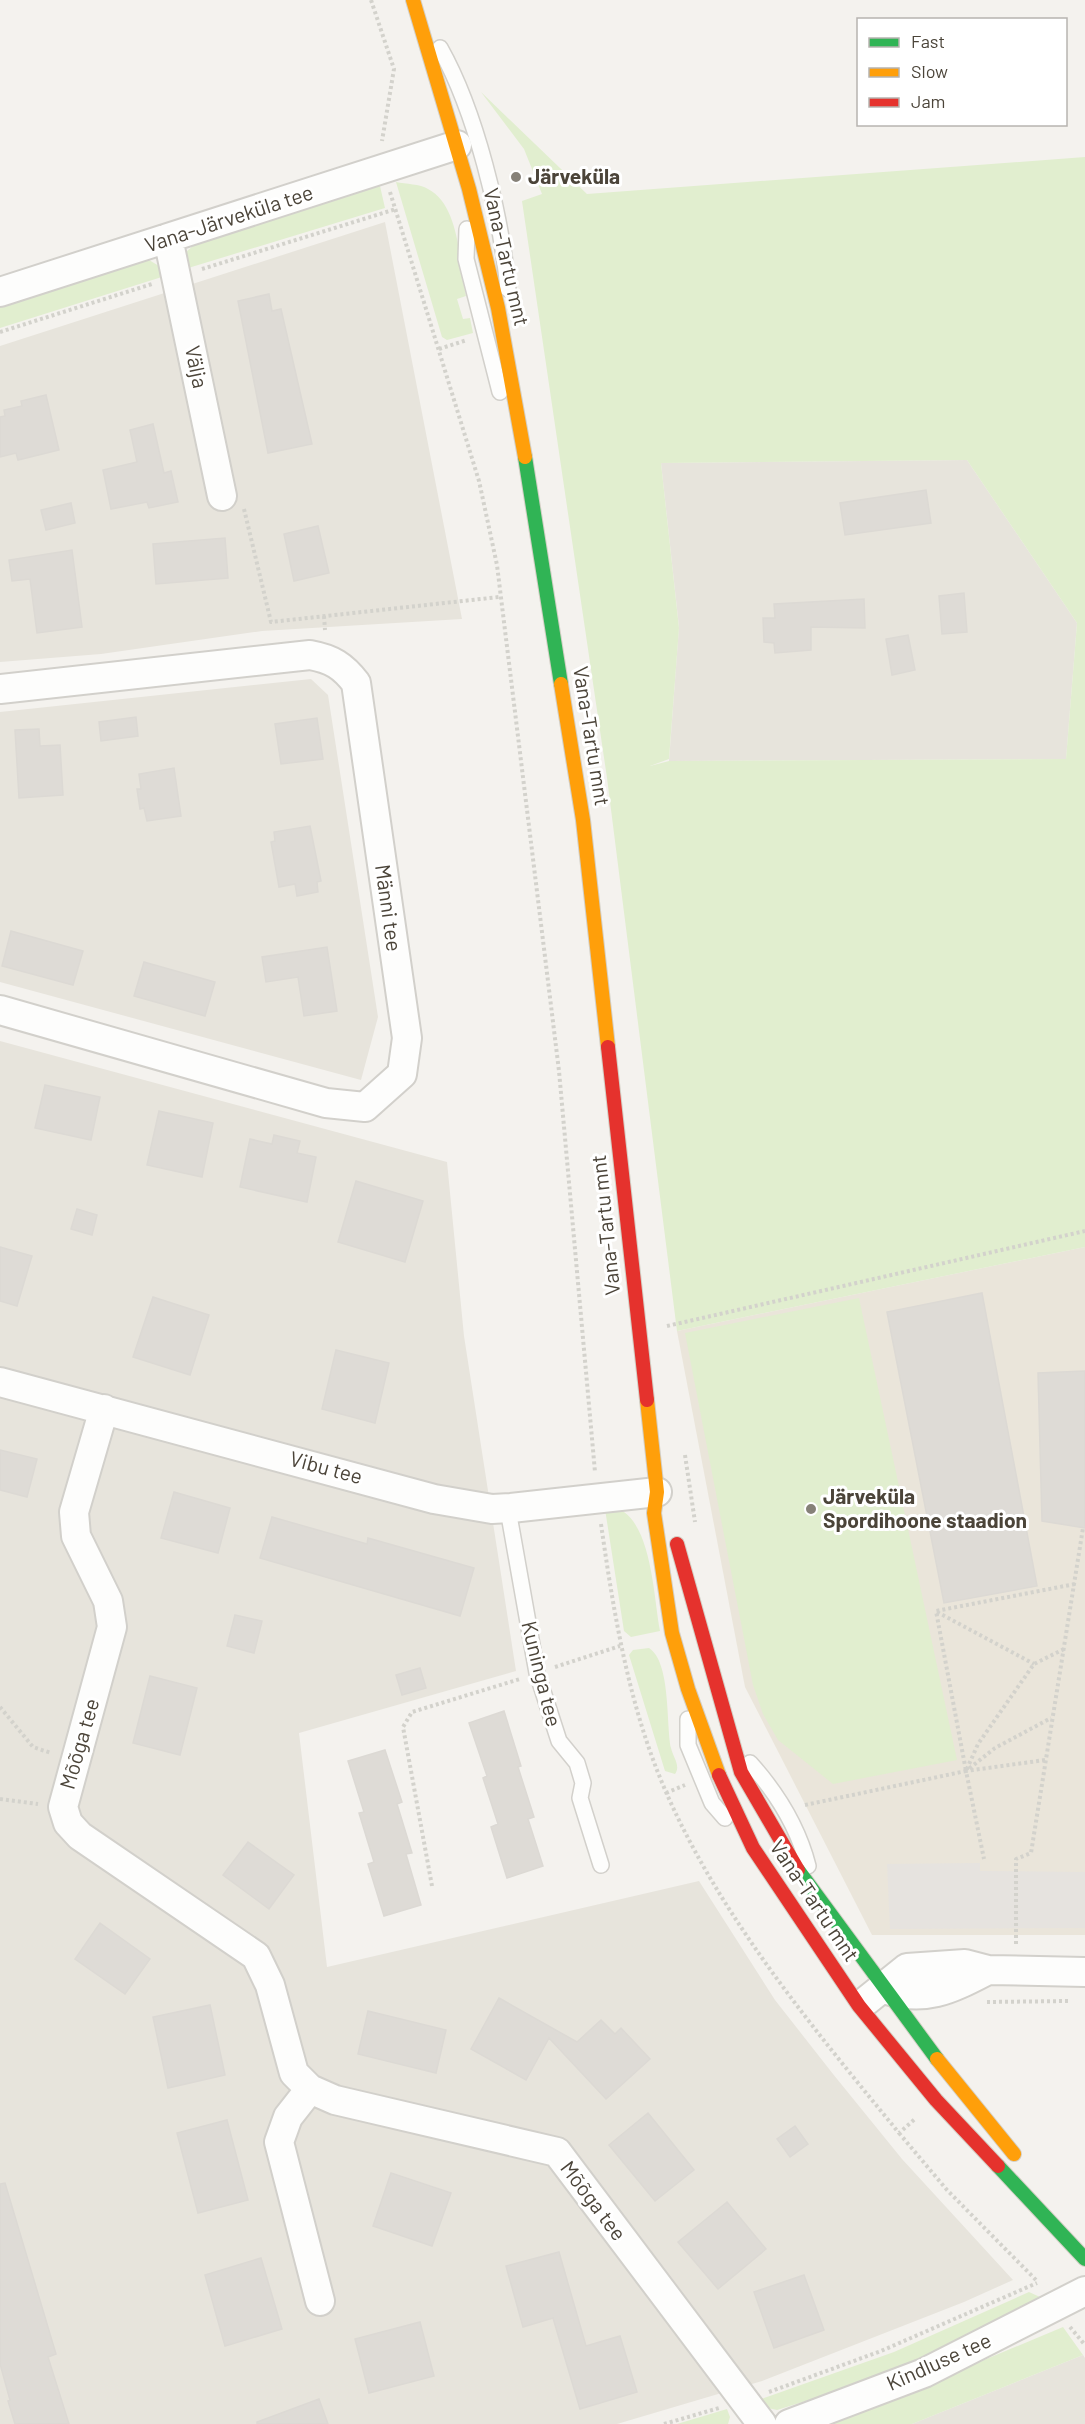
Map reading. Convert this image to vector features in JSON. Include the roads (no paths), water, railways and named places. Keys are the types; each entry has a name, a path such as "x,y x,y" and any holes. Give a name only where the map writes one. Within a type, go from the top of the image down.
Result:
{"street":[{"name":"Vana-Tartu mnt","path":"413,0 469,189"},
{"name":"Vana-Järveküla tee","path":"0,292 457,145"},
{"name":"Välja","path":"168,238 222,496"},
{"name":"Vana-Tartu mnt","path":"520,426 583,820 663,1501 654,1513 672,1633 688,1689"},
{"name":"Männi tee","path":"0,688 310,655 327,658 344,667 356,683 407,1038 402,1074 365,1107 326,1103 0,1010"},
{"name":"Vibu tee","path":"0,1382 434,1499 492,1509 663,1501"},
{"name":"Mõõga tee","path":"104,1409 74,1512 76,1536 108,1600 112,1627 63,1807 68,1823 80,1836 256,1956 270,1985 294,2073 310,2089 335,2100 557,2152 762,2424"},
{"path":"674,1532 733,1744"},
{"name":"Vana-Tartu mnt","path":"753,1848 859,2006 936,2100 1085,2259"},
{"name":"Vana-Tartu mnt","path":"815,1892 955,2084 1024,2165"},
{"path":"859,2006 884,1989 907,1968 964,1964 988,1970 1085,1972"},
{"path":"310,2089 288,2117 279,2142 320,2301"},
{"name":"Kindluse tee","path":"789,2424 924,2373 1085,2291"}],"lane":[{"path":"413,0 454,74 490,184 506,268 520,426"},
{"path":"469,189 466,259 496,386 520,426"},
{"name":"Kuninga tee","path":"511,1508 510,1521 537,1673 559,1741 577,1763 583,1783 580,1798 601,1865"},
{"path":"688,1689 688,1745 712,1803 753,1848"},
{"path":"733,1744 772,1787 802,1844 815,1892"}],"place":[{"name":"Järveküla","path":"516,177"},
{"name":"Järveküla Spordihoone staadion","path":"811,1509"}]}
